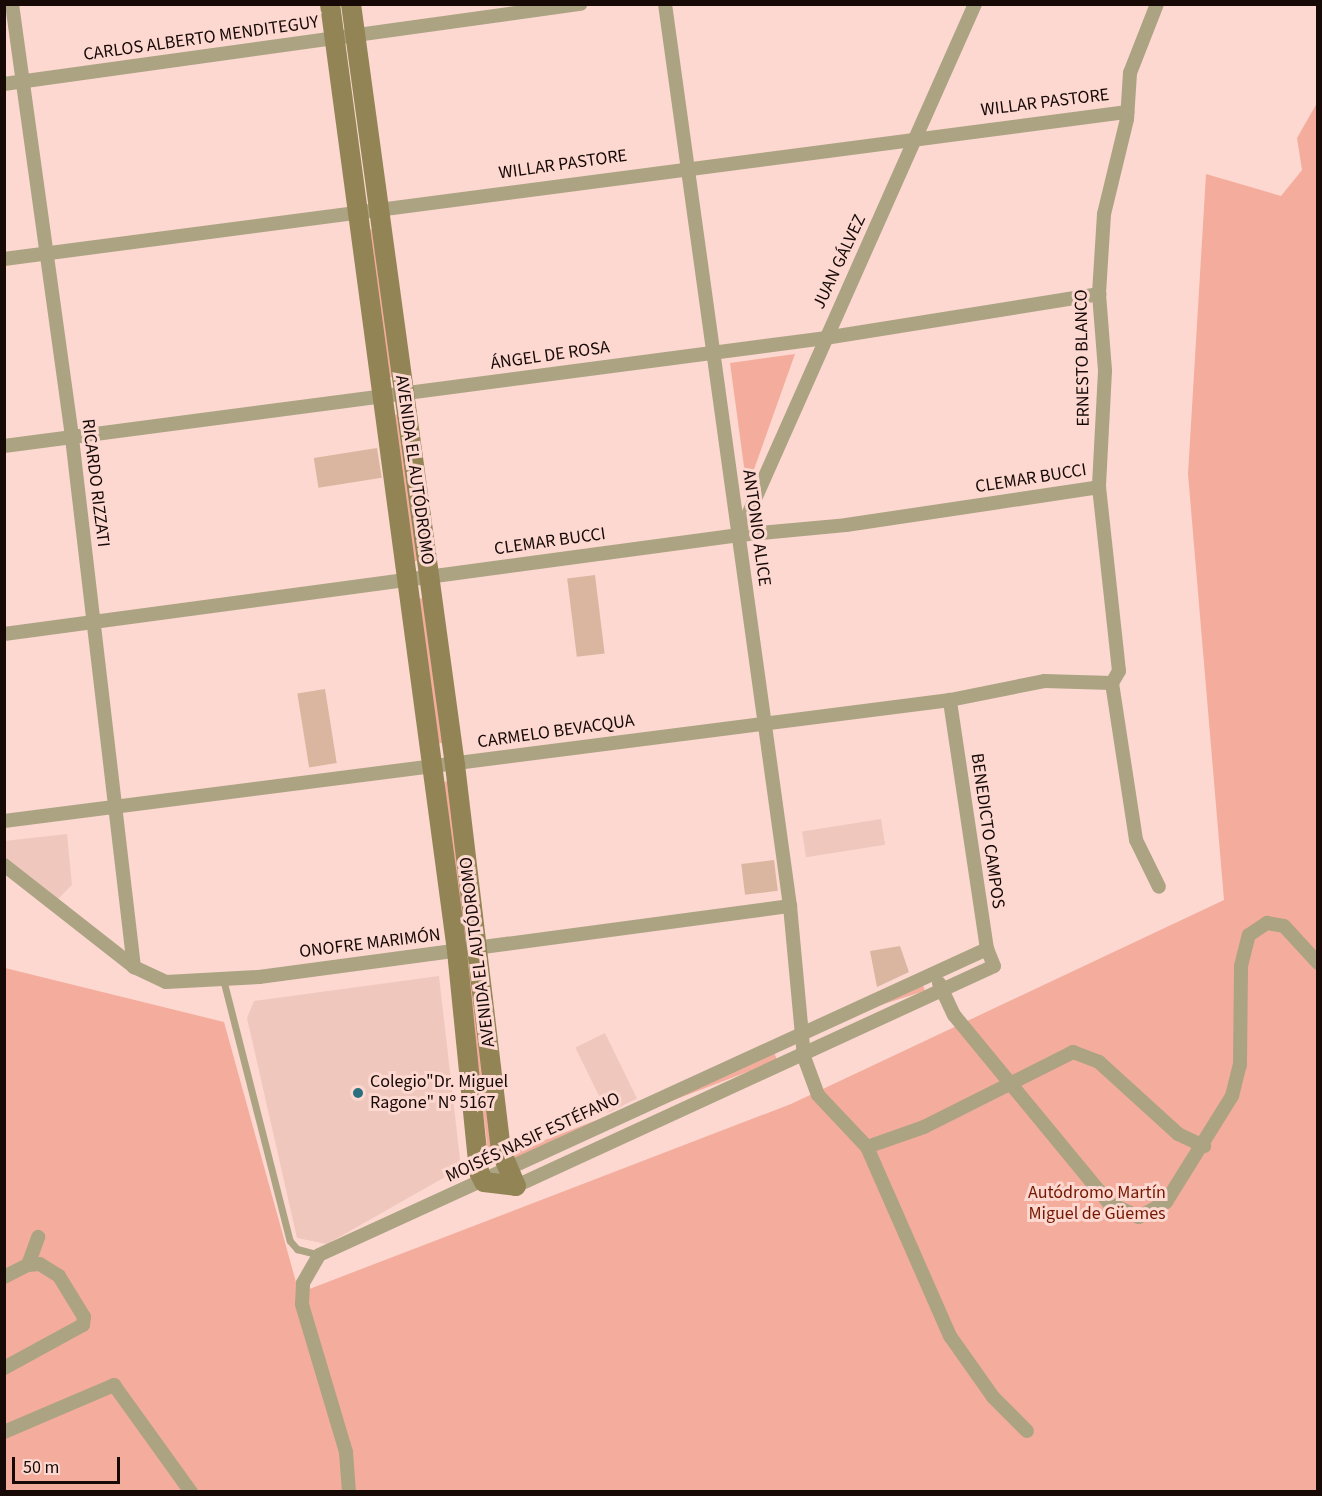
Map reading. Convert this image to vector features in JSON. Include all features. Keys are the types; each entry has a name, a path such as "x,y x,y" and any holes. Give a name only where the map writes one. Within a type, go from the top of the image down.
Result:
{"street":[{"name":"RICARDO RIZZATI","path":"12,4 72,438 118,808 134,968"},
{"name":"AVENIDA EL AUTÓDROMO","path":"330,4 457,951 484,1182"},
{"name":"AVENIDA EL AUTÓDROMO","path":"351,4 510,1178"},
{"name":"CARLOS ALBERTO MENDITEGUY","path":"4,84 580,4"},
{"name":"ANTONIO ALICE","path":"665,4 790,906 805,1030 804,1057"},
{"name":"JUAN GÁLVEZ","path":"739,535 975,4"},
{"name":"ERNESTO BLANCO","path":"1157,4 1130,73 1127,112 1104,214 1099,294 1105,371 1099,487 1119,671 1112,683 1136,840 1159,887"},
{"name":"WILLAR PASTORE","path":"4,259 357,213 689,166 1127,112"},
{"name":"ÁNGEL DE ROSA","path":"4,446 825,338 1099,294"},
{"name":"CLEMAR BUCCI","path":"4,634 739,535 857,524 1099,487"},
{"name":"CARMELO BEVACQUA","path":"4,820 118,808 433,768 765,721 950,700 1044,681 1112,683"},
{"name":"BENEDICTO CAMPOS","path":"950,700 987,949 994,966"},
{"name":"ONOFRE MARIMÓN","path":"4,865 134,968 166,982 223,979 457,951 790,906"},
{"path":"934,973 954,1015 1110,1203 1127,1216 1153,1214 1204,1146 1237,1082 1241,966 1249,935 1267,923 1284,926 1317,963"},
{"name":"MOISÉS NASIF ESTÉFANO","path":"510,1178 805,1030 987,949"},
{"name":"MOISÉS NASIF ESTÉFANO","path":"510,1178 804,1057 994,966"},
{"path":"867,1147 924,1127 1058,1055 1085,1054 1109,1069 1178,1134 1204,1146"},
{"path":"804,1057 818,1095 867,1147 950,1336 993,1397 1027,1431"},
{"path":"484,1182 510,1178"},
{"name":"MOISÉS NASIF ESTÉFANO","path":"319,1255 484,1182"},
{"path":"28,1265 38,1238"},
{"path":"319,1255 303,1283 302,1304 346,1452 349,1491"},
{"path":"4,1278 28,1265 40,1264 59,1276 84,1317 83,1325 4,1368"},
{"path":"4,1432 114,1385 191,1491"}],"lane":[{"path":"223,979 290,1241 297,1249 319,1255"}],"shaded area":[{"path":"881,819 885,845 806,857 802,832"},
{"path":"67,834 72,885 57,900 5,857 4,841"},
{"name":"Colegio\"Dr. Miguel Ragone\" Nº 5167","path":"439,976 461,1168 327,1244 297,1238 247,1018 254,1001"},
{"path":"605,1033 637,1099 607,1113 575,1047"}],"green space":[{"name":"Autódromo Martín Miguel de Güemes","path":"1317,103 1317,1491 5,1492 5,968 224,1022 299,1293 791,1104 1224,900 1188,474 1206,174 1281,196 1302,170 1297,138"},
{"path":"375,229 393,377 387,378 369,230"},
{"path":"795,354 747,489 730,363"},
{"path":"399,414 419,561 413,561 394,415"},
{"path":"424,598 444,743 438,743 418,599"},
{"path":"449,781 469,932 463,933 444,782"},
{"path":"473,971 494,1160 489,1161 467,972"},
{"path":"923,985 925,991 816,1026 815,1020"},
{"path":"774,1052 777,1060 513,1162 510,1153"}],"building":[{"path":"377,448 382,478 318,488 314,458"},
{"path":"595,575 605,653 577,657 567,578"},
{"path":"325,689 337,763 309,767 297,693"},
{"path":"774,860 778,891 745,895 741,864"},
{"path":"900,946 909,972 877,987 870,951"}],"place":[{"name":"Colegio\"Dr. Miguel Ragone\" Nº 5167","path":"358,1093"}]}
